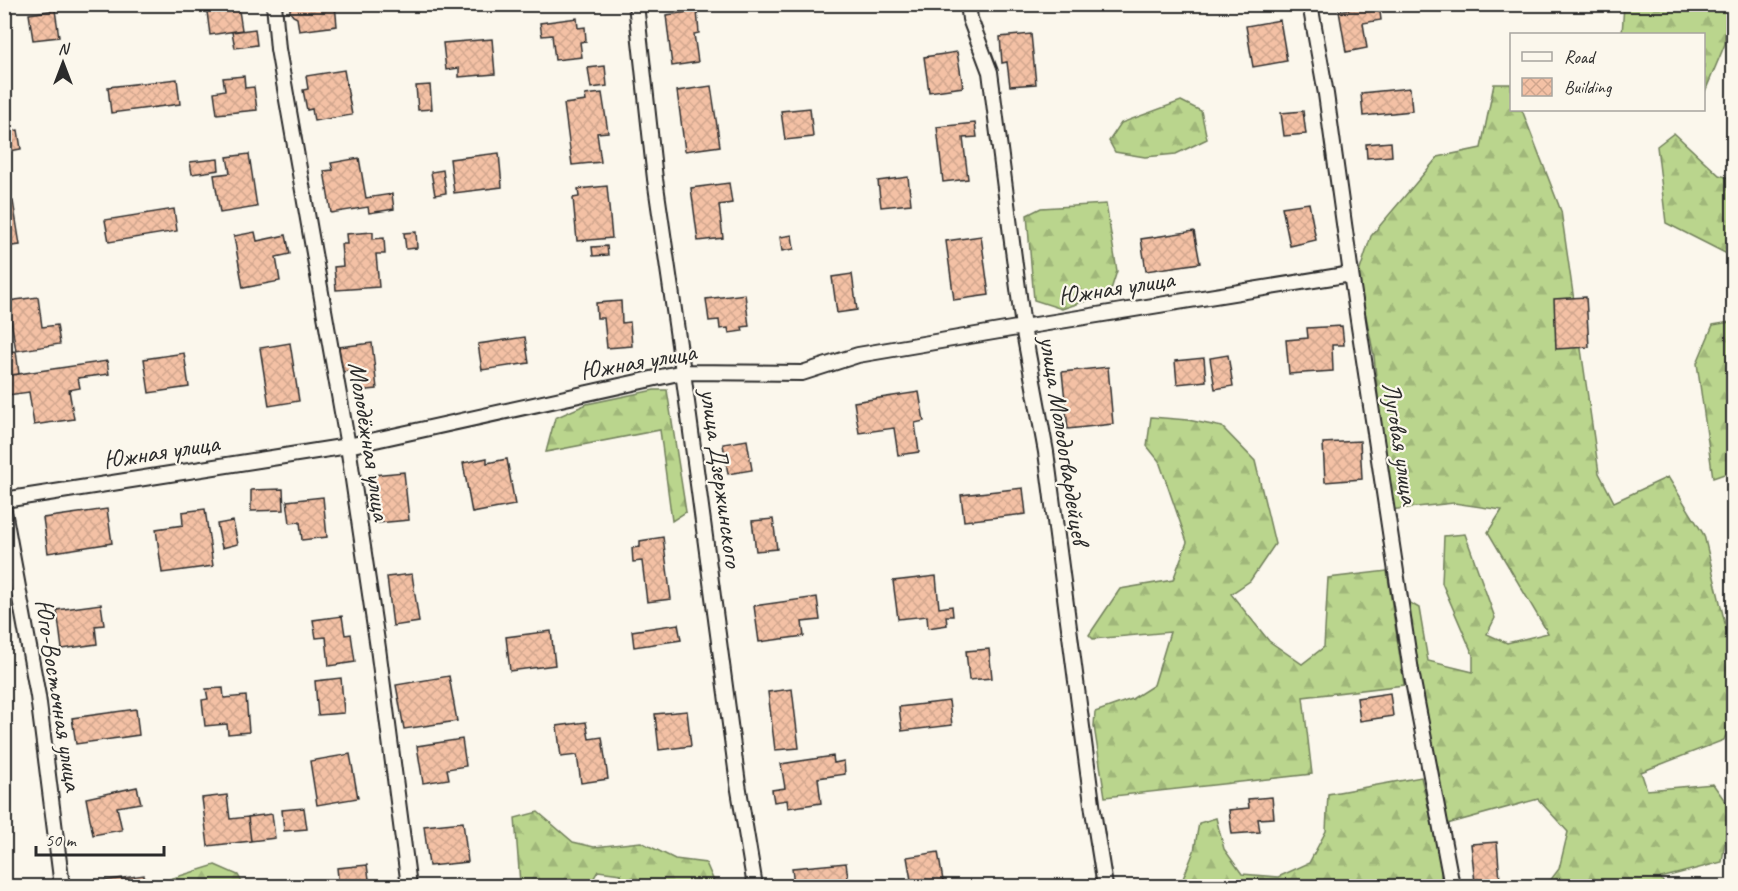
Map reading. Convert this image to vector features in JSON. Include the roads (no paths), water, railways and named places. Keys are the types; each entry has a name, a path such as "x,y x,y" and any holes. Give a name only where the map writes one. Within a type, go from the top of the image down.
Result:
{"street":[{"name":"Молодёжная улица","path":"274,4 278,49 348,446 378,648 409,886"},
{"name":"улица Дзержинского","path":"636,4 655,179 738,784 755,886"},
{"name":"улица Молодогвардейцев","path":"968,4 970,19 990,72 1023,327 1046,452 1105,886"},
{"name":"Луговая улица","path":"1310,4 1326,94 1411,671 1452,886"},
{"name":"Южная улица","path":"4,500 348,446 683,372 802,373 858,355 1351,274"},
{"name":"Юго-Восточная улица","path":"4,510 38,696 62,886"}]}
